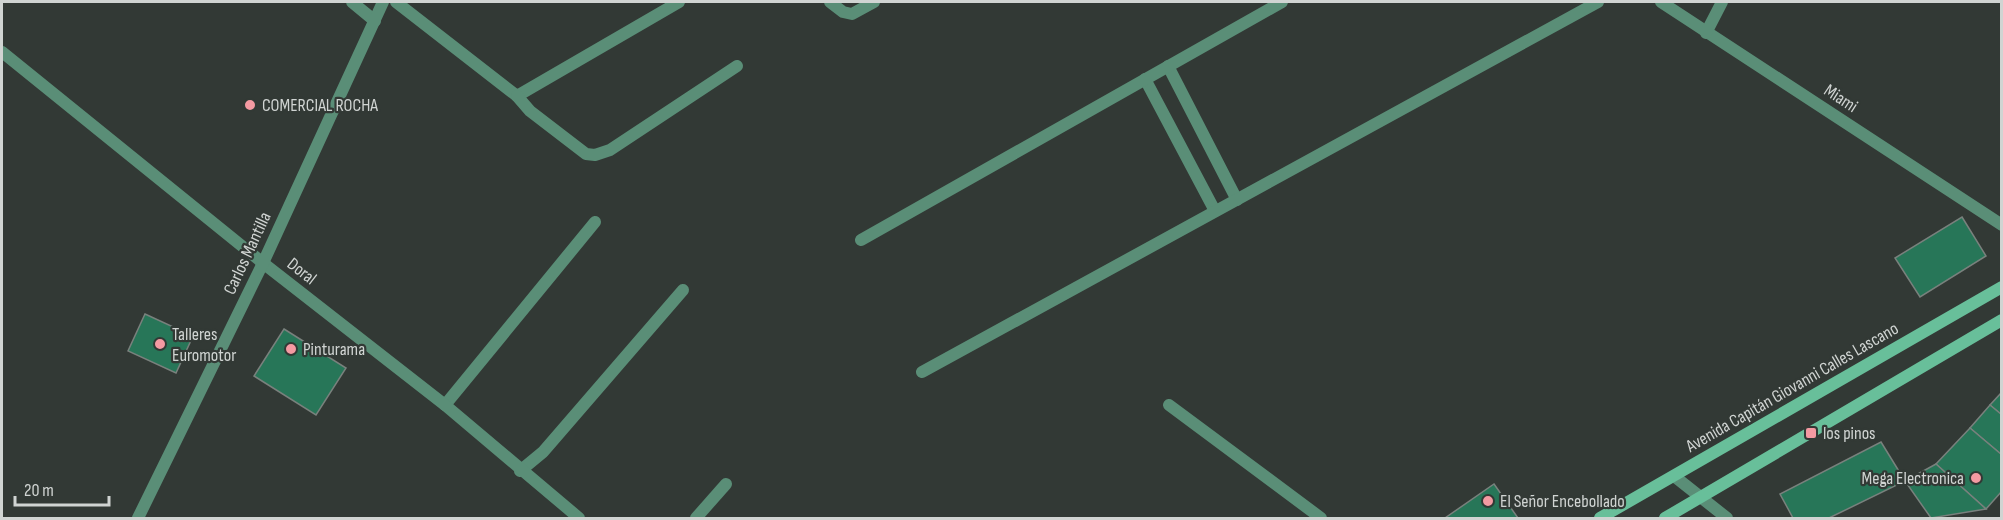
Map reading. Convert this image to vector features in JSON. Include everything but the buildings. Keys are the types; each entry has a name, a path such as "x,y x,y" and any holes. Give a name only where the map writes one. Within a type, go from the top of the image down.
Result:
{"main road":[{"name":"Avenida Capitán Giovanni Calles Lascano","path":"1600,519 2001,287"},
{"path":"1665,519 2001,322"}],"street":[{"path":"352,2 375,21"},
{"name":"Carlos Mantilla","path":"138,519 263,263 383,2"},
{"path":"396,2 517,96 530,111 586,154 595,155 610,150 737,66"},
{"path":"517,96 679,2"},
{"path":"830,2 843,12 852,14 874,2"},
{"path":"861,240 1282,2"},
{"path":"922,372 1598,2"},
{"name":"Miami","path":"1661,2 2001,225"},
{"path":"1706,33 1722,2"},
{"name":"Doral","path":"2,52 263,263 445,405 579,519"},
{"path":"1167,66 1237,200"},
{"path":"1145,79 1215,211"},
{"path":"445,405 595,222"},
{"path":"520,471 543,452 683,290"},
{"path":"1169,405 1321,519"},
{"path":"1674,476 1726,519"},
{"path":"696,519 726,484"}],"place":[{"name":"COMERCIAL ROCHA","path":"250,105"},
{"name":"Talleres Euromotor","path":"160,344"},
{"name":"Pinturama","path":"291,349"},
{"name":"los pinos","path":"1811,433"},
{"name":"Mega Electronica","path":"1976,478"},
{"name":"El Señor Encebollado","path":"1488,501"}]}
